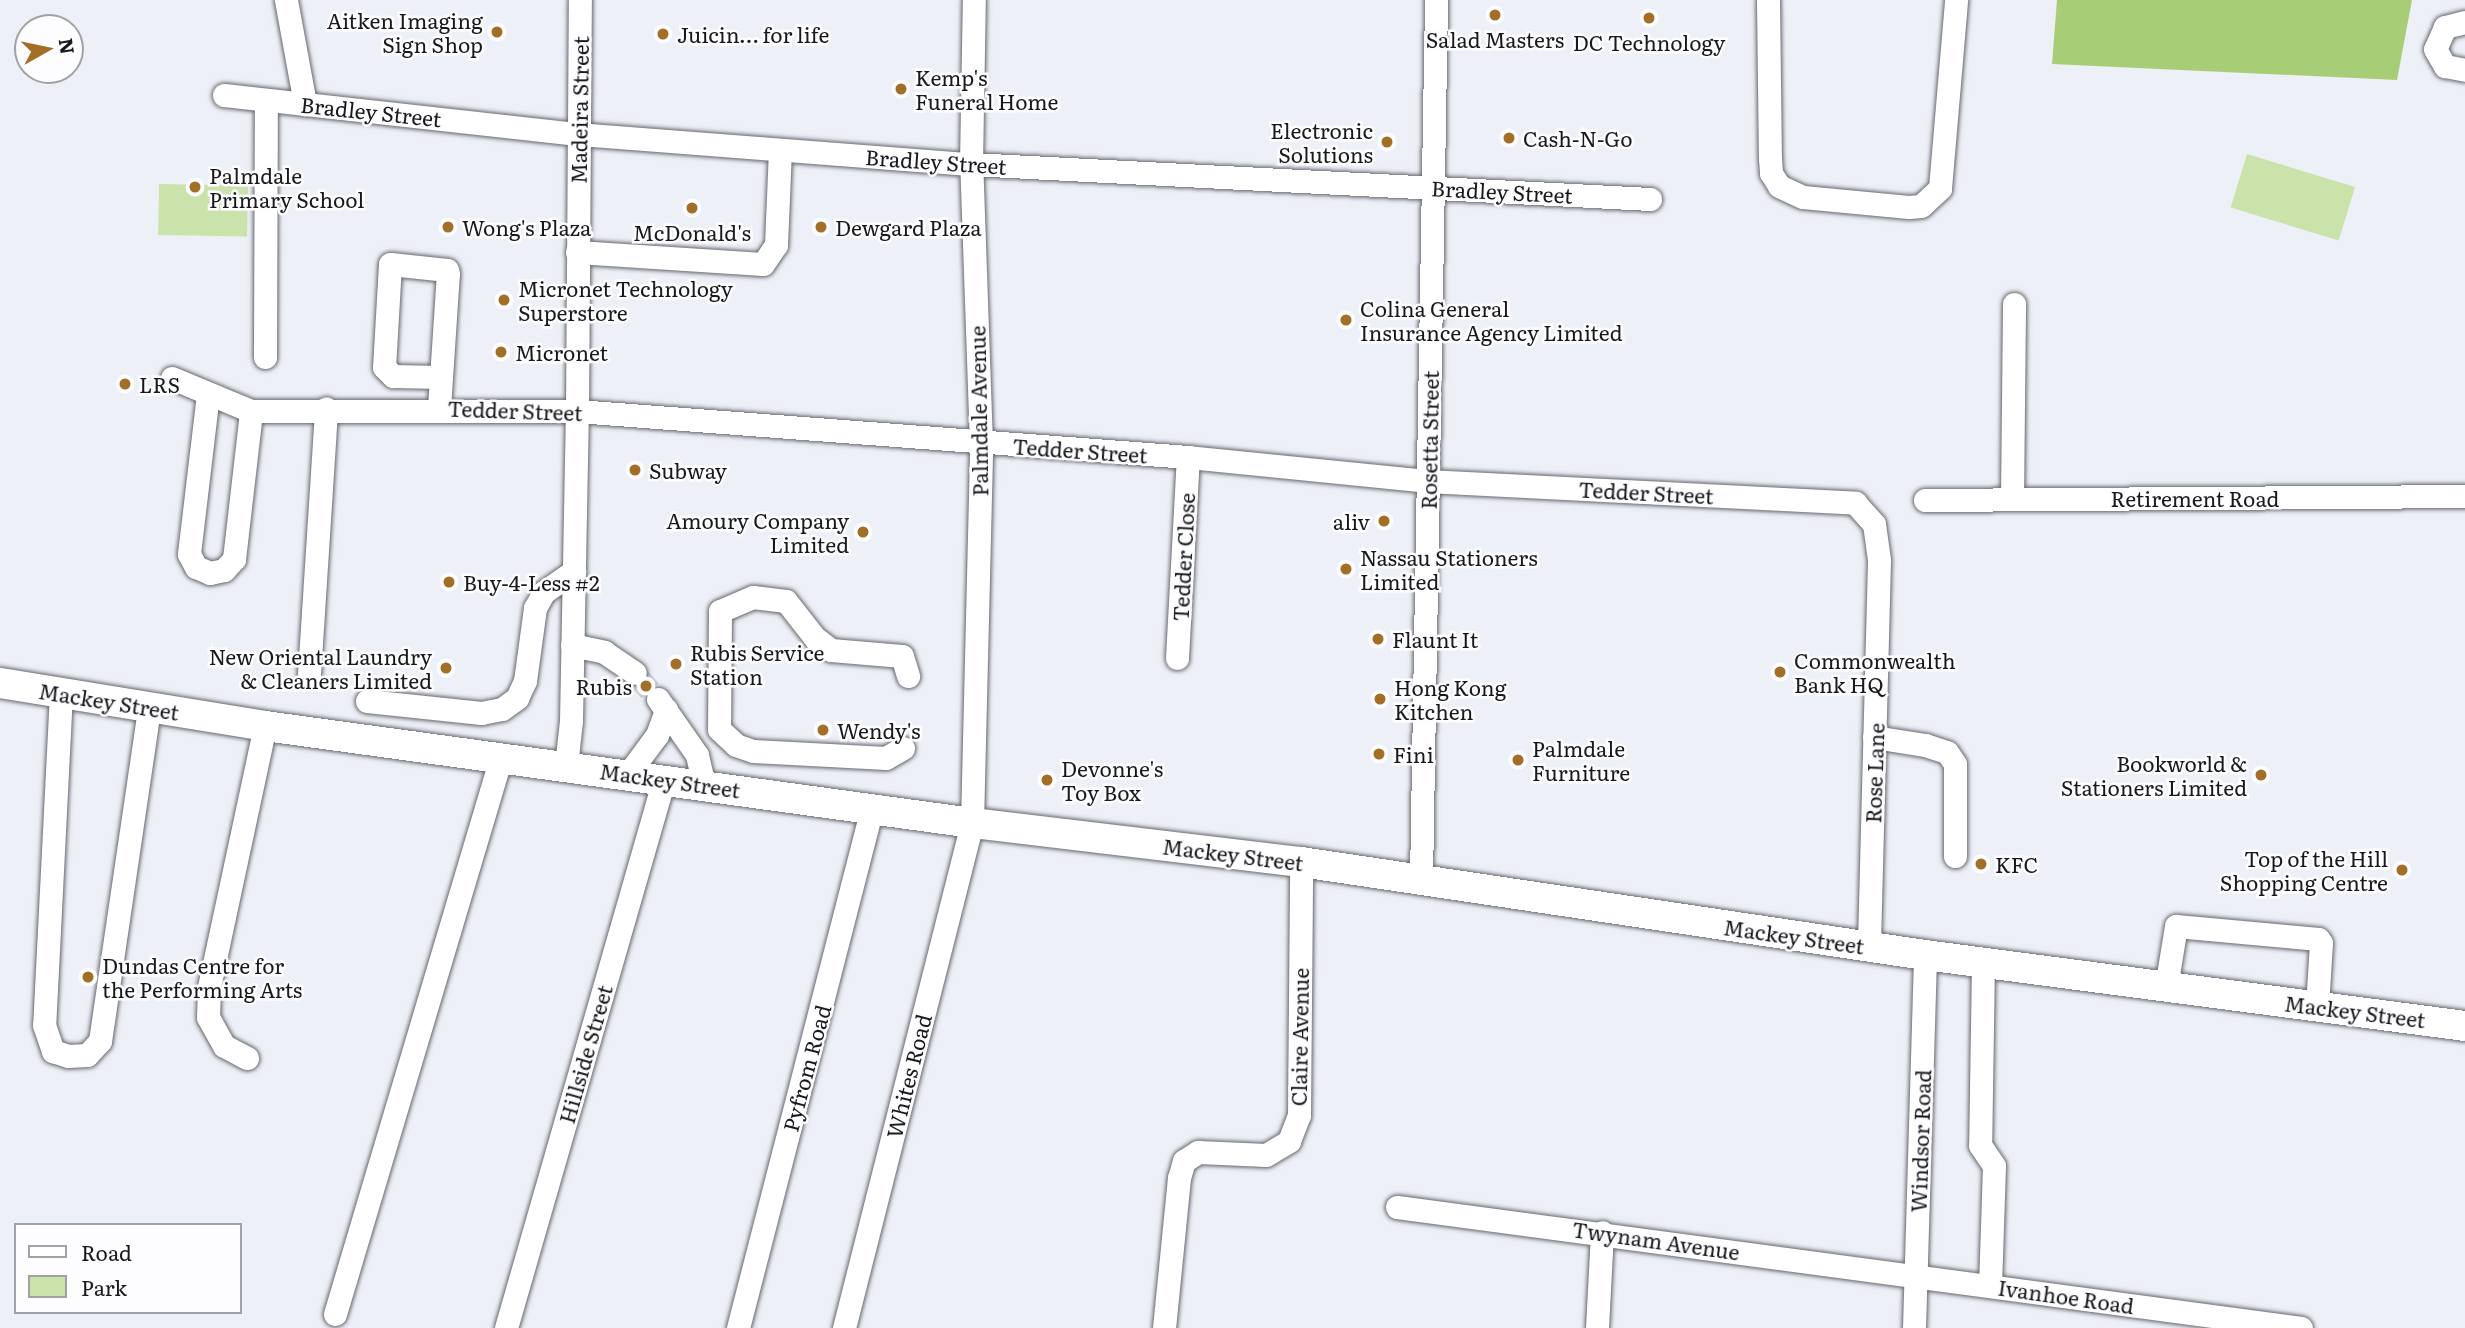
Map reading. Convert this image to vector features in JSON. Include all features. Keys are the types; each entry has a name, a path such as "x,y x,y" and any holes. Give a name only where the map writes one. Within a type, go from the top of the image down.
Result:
{"main road":[{"name":"Mackey Street","path":"0,683 265,726 972,823 1301,862 1925,955 2465,1026"}],"street":[{"path":"286,0 305,104"},
{"name":"Madeira Street","path":"565,766 574,571 580,0"},
{"name":"Palmdale Avenue","path":"972,823 981,444 971,164 974,0"},
{"name":"Rosetta Street","path":"1421,879 1436,0"},
{"path":"1769,0 1770,158 1771,173 1779,186 1803,197 1909,207 1927,202 1940,188 1956,0"},
{"path":"2465,22 2445,27 2435,49 2445,66 2465,70"},
{"name":"Bradley Street","path":"224,95 578,134 971,164 1650,199"},
{"path":"265,357 266,100"},
{"path":"577,252 753,267 763,264 776,245 780,150"},
{"path":"439,408 441,377 447,270 390,264 384,366 393,376 441,377"},
{"path":"2012,499 2014,304"},
{"path":"172,378 251,411 234,559 224,570 210,573 196,567 189,554 208,394"},
{"name":"Tedder Street","path":"251,411 439,408 577,411 981,444 1188,457 1428,481 1834,499"},
{"path":"309,674 326,409"},
{"name":"Tedder Close","path":"1177,658 1188,457"},
{"name":"Retirement Road","path":"1925,500 2465,496"},
{"name":"Rose Lane","path":"1834,499 1854,503 1874,524 1880,561 1869,947"},
{"path":"367,701 481,713 502,709 517,698 525,681 535,608 544,592 574,571"},
{"path":"903,748 886,758 753,751 736,745 719,729 720,611 753,597 786,601 815,638 831,650 902,656 908,676"},
{"path":"572,645 604,652 635,673"},
{"path":"61,693 44,1025 53,1051 68,1056 87,1055 100,1041 149,708"},
{"path":"628,774 657,735 662,704 697,755 704,785"},
{"path":"247,1058 224,1046 208,1017 209,987 265,726"},
{"path":"1874,737 1947,752 1955,764 1957,785 1955,856"},
{"path":"335,1314 501,757"},
{"name":"Hillside Street","path":"506,1328 664,779"},
{"name":"Pyfrom Road","path":"738,1328 872,808"},
{"name":"Whites Road","path":"844,1328 972,823"},
{"name":"Claire Avenue","path":"1164,1328 1179,1178 1184,1161 1198,1152 1266,1155 1289,1141 1299,1115 1301,862"},
{"path":"2166,987 2176,926 2318,939 2321,943 2317,1006"},
{"name":"Windsor Road","path":"1914,1328 1925,955"},
{"path":"1983,963 1980,1145 1994,1166 1990,1286"},
{"name":"Twynam Avenue","path":"1397,1207 1914,1275"},
{"path":"1597,1328 1602,1232"},
{"name":"Ivanhoe Road","path":"1914,1275 2301,1328"}],"green space":[{"path":"2057,0 2412,0 2397,80 2052,64"},
{"path":"2247,154 2355,187 2339,241 2231,208"},
{"path":"159,184 248,186 247,237 158,235"}],"tunnel":[{"path":"635,673 658,699"}],"place":[{"name":"Salad Masters","path":"1495,15"},
{"name":"DC Technology","path":"1649,18"},
{"name":"Aitken Imaging Sign Shop","path":"497,32"},
{"name":"Juicin… for life","path":"663,34"},
{"name":"Kemp's Funeral Home","path":"901,89"},
{"name":"Cash-N-Go","path":"1509,138"},
{"name":"Electronic Solutions","path":"1387,142"},
{"name":"Palmdale Primary School","path":"195,187"},
{"name":"McDonald's","path":"692,208"},
{"name":"Wong's Plaza","path":"448,227"},
{"name":"Dewgard Plaza","path":"821,227"},
{"name":"Micronet Technology Superstore","path":"504,300"},
{"name":"Colina General Insurance Agency Limited","path":"1346,320"},
{"name":"Micronet","path":"501,352"},
{"name":"LRS","path":"125,384"},
{"name":"Subway","path":"635,470"},
{"name":"aliv","path":"1384,521"},
{"name":"Amoury Company Limited","path":"863,532"},
{"name":"Nassau Stationers Limited","path":"1346,569"},
{"name":"Buy-4-Less #2","path":"449,582"},
{"name":"Flaunt It","path":"1378,639"},
{"name":"Rubis Service Station","path":"676,664"},
{"name":"New Oriental Laundry & Cleaners Limited","path":"446,668"},
{"name":"Commonwealth Bank HQ","path":"1780,672"},
{"name":"Rubis","path":"646,686"},
{"name":"Hong Kong Kitchen","path":"1380,699"},
{"name":"Wendy's","path":"823,730"},
{"name":"Fini","path":"1379,754"},
{"name":"Palmdale Furniture","path":"1518,760"},
{"name":"Bookworld & Stationers Limited","path":"2261,775"},
{"name":"Devonne's Toy Box","path":"1047,780"},
{"name":"KFC","path":"1981,864"},
{"name":"Top of the Hill Shopping Centre","path":"2402,870"},
{"name":"Dundas Centre for the Performing Arts","path":"88,977"}]}
